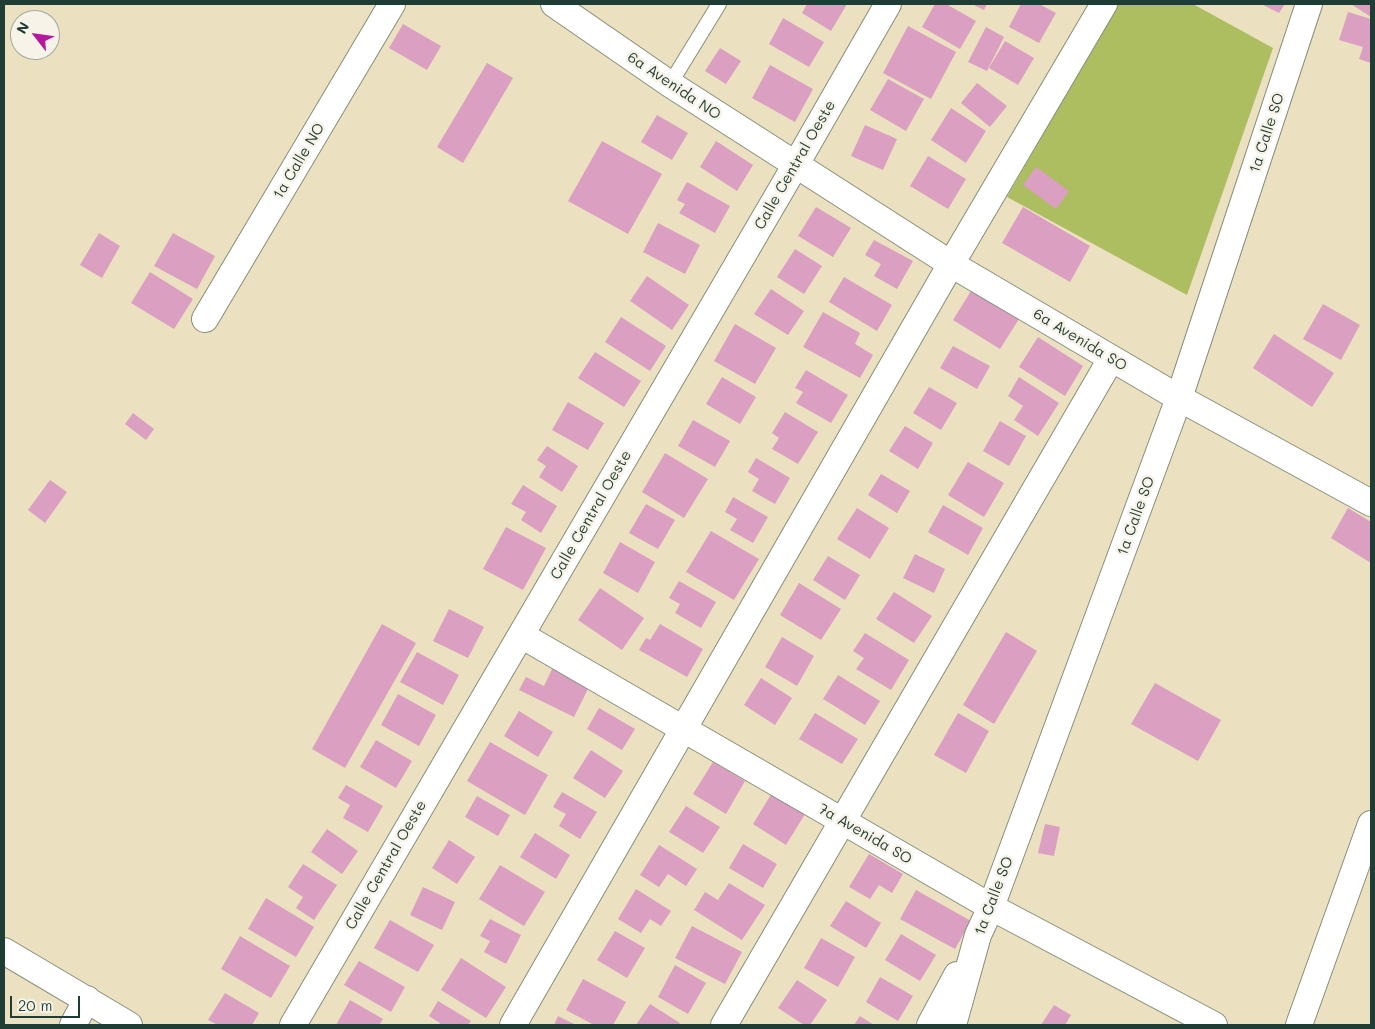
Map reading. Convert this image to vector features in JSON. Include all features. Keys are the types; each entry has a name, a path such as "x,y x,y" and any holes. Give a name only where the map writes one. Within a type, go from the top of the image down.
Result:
{"street":[{"name":"1a Calle NO","path":"205,319 392,4"},
{"name":"6a Avenida NO","path":"554,4 670,84 795,166"},
{"name":"Calle Central Oeste","path":"293,1025 888,4"},
{"path":"512,1025 951,264 1104,4"},
{"name":"1a Calle SO","path":"954,1025 978,935 991,907 1179,398 1309,4"},
{"name":"6a Avenida SO","path":"795,166 951,264 1111,359 1371,503"},
{"path":"724,1025 1111,359"},
{"name":"7a Avenida SO","path":"521,634 991,907 1214,1025"},
{"path":"1299,1025 1371,824"},
{"path":"930,1025 978,935"},
{"path":"4,952 129,1025"},
{"path":"73,1025 87,999"}],"lane":[{"path":"670,84 719,4"}],"green space":[{"path":"1118,4 1193,4 1273,48 1187,295 1007,197"}],"building":[{"path":"807,4 847,4 831,31 802,13"},
{"path":"935,4 946,4 976,21 960,49 922,27"},
{"path":"972,4 987,4 984,10"},
{"path":"1021,4 1039,4 1056,13 1039,43 1009,27"},
{"path":"1261,4 1285,4 1279,13"},
{"path":"1351,4 1371,4 1371,17"},
{"path":"1348,12 1371,19 1371,63 1359,59 1363,47 1339,40"},
{"path":"783,18 824,42 809,67 769,44"},
{"path":"403,24 441,46 427,70 389,48"},
{"path":"908,26 956,52 931,99 883,73"},
{"path":"986,27 1004,37 987,71 968,62"},
{"path":"1005,41 1034,58 1018,85 989,68"},
{"path":"720,48 741,61 726,84 705,71"},
{"path":"487,63 513,78 463,163 437,147"},
{"path":"770,65 813,89 795,122 752,98"},
{"path":"888,79 924,99 906,131 870,110"},
{"path":"977,83 1007,106 990,127 961,103"},
{"path":"951,108 986,131 966,163 931,140"},
{"path":"657,115 688,133 672,160 641,142"},
{"path":"865,125 897,139 883,170 851,156"},
{"path":"602,141 662,174 628,234 568,201"},
{"path":"716,141 753,165 737,191 700,167"},
{"path":"928,156 966,179 948,209 910,186"},
{"path":"1036,167 1069,191 1056,209 1023,185"},
{"path":"687,182 730,206 715,233 679,213 685,204 677,200"},
{"path":"816,207 851,228 833,257 798,236"},
{"path":"1023,207 1090,246 1070,282 1002,243"},
{"path":"658,223 700,245 685,274 643,252"},
{"path":"99,233 120,246 102,278 80,265"},
{"path":"173,233 215,256 197,289 154,266"},
{"path":"874,240 913,261 897,289 874,276 881,264 865,255"},
{"path":"795,249 822,266 804,294 777,277"},
{"path":"150,272 193,299 174,329 131,303"},
{"path":"647,276 689,305 672,330 630,301"},
{"path":"844,277 892,305 877,331 829,302"},
{"path":"771,289 804,311 788,335 754,314"},
{"path":"971,291 1019,319 1000,349 953,320"},
{"path":"1323,304 1360,325 1341,360 1303,339"},
{"path":"823,312 860,333 855,344 873,355 860,378 803,347"},
{"path":"621,317 666,346 650,371 605,342"},
{"path":"735,324 776,348 755,384 714,361"},
{"path":"1274,334 1334,373 1312,407 1253,368"},
{"path":"1038,337 1083,366 1065,396 1019,367"},
{"path":"953,346 990,366 977,389 940,368"},
{"path":"595,352 641,381 624,407 578,378"},
{"path":"806,370 848,395 831,423 796,403 803,392 795,388"},
{"path":"722,377 756,397 740,424 706,404"},
{"path":"1019,377 1059,403 1038,436 1014,420 1023,406 1008,396"},
{"path":"929,387 957,403 941,430 913,413"},
{"path":"568,402 604,423 588,450 552,430"},
{"path":"785,412 818,432 798,464 772,449 779,438 772,433"},
{"path":"133,413 154,429 146,440 125,424"},
{"path":"693,420 730,441 715,467 678,446"},
{"path":"1000,421 1026,436 1009,466 983,451"},
{"path":"905,426 933,443 918,469 889,451"},
{"path":"547,446 578,466 562,492 539,477 546,466 537,460"},
{"path":"665,453 708,479 684,518 642,492"},
{"path":"756,458 790,478 775,504 752,491 759,479 748,472"},
{"path":"968,462 1004,483 984,517 948,495"},
{"path":"881,474 910,491 897,513 868,495"},
{"path":"50,480 67,492 45,523 28,510"},
{"path":"523,485 557,506 541,533 521,520 526,512 511,504"},
{"path":"733,497 768,517 753,543 730,530 737,519 725,512"},
{"path":"646,504 675,520 658,549 629,533"},
{"path":"943,505 983,528 968,555 928,532"},
{"path":"857,508 889,528 870,559 837,539"},
{"path":"1348,508 1371,522 1371,563 1331,538"},
{"path":"506,527 546,548 523,590 483,569"},
{"path":"711,531 759,559 734,600 686,572"},
{"path":"620,542 655,562 638,593 603,573"},
{"path":"915,554 945,569 934,593 903,578"},
{"path":"828,556 860,575 845,600 813,580"},
{"path":"679,581 716,602 701,628 675,613 680,604 669,598"},
{"path":"799,583 841,609 821,640 780,615"},
{"path":"600,588 644,618 622,650 578,620"},
{"path":"894,592 932,616 914,643 876,619"},
{"path":"449,609 484,627 468,658 433,641"},
{"path":"382,624 416,643 345,768 312,749"},
{"path":"660,624 703,649 687,677 639,650 646,638 650,640"},
{"path":"1006,632 1037,651 994,724 963,705"},
{"path":"865,633 909,660 891,690 856,669 864,658 853,651"},
{"path":"782,637 814,656 797,686 765,667"},
{"path":"417,652 459,675 443,705 400,682"},
{"path":"553,667 590,685 574,717 519,690 526,677 544,686"},
{"path":"838,675 880,701 865,725 823,699"},
{"path":"761,678 792,698 775,725 744,705"},
{"path":"1155,683 1221,720 1198,761 1131,724"},
{"path":"398,694 436,715 419,746 381,725"},
{"path":"599,708 635,729 622,750 587,729"},
{"path":"519,711 553,732 538,757 504,736"},
{"path":"815,713 858,739 842,764 799,739"},
{"path":"958,713 989,731 966,773 934,755"},
{"path":"376,740 412,761 396,788 360,767"},
{"path":"490,742 548,775 525,815 467,781"},
{"path":"591,750 623,771 605,798 573,778"},
{"path":"713,762 745,781 726,814 693,794"},
{"path":"346,785 383,806 368,832 343,818 350,805 338,798"},
{"path":"562,792 597,812 580,839 559,826 566,814 553,807"},
{"path":"772,793 805,814 786,845 753,824"},
{"path":"477,796 510,815 498,836 465,817"},
{"path":"686,806 720,827 703,853 669,832"},
{"path":"1045,824 1060,827 1054,856 1038,853"},
{"path":"327,829 358,851 342,874 311,852"},
{"path":"535,833 570,855 556,879 520,857"},
{"path":"449,840 475,857 457,884 432,868"},
{"path":"743,844 777,864 763,888 729,868"},
{"path":"659,845 697,869 686,886 668,874 659,887 640,875"},
{"path":"869,854 903,874 892,893 879,885 870,899 849,887"},
{"path":"303,864 337,885 314,920 296,908 303,897 288,887"},
{"path":"500,865 545,892 524,926 479,899"},
{"path":"729,883 765,905 742,940 694,910 705,892 718,900"},
{"path":"423,887 455,902 442,930 410,915"},
{"path":"636,889 671,911 661,926 650,919 641,933 618,919"},
{"path":"916,890 971,921 955,949 900,919"},
{"path":"266,898 314,927 296,957 248,929"},
{"path":"846,901 881,923 866,948 830,926"},
{"path":"490,919 521,935 506,964 484,952 490,941 480,936"},
{"path":"390,920 434,945 418,972 374,948"},
{"path":"692,926 742,952 725,984 675,958"},
{"path":"615,931 645,948 627,978 597,960"},
{"path":"901,934 936,955 920,981 885,960"},
{"path":"240,936 290,966 271,998 221,969"},
{"path":"821,938 855,957 838,987 804,968"},
{"path":"461,958 506,987 486,1018 441,990"},
{"path":"359,961 405,987 391,1012 344,985"},
{"path":"675,965 706,983 688,1014 658,997"},
{"path":"880,977 913,996 898,1021 866,1002"},
{"path":"583,979 626,1002 613,1025 594,1025 566,1010"},
{"path":"797,980 827,1000 810,1025 804,1025 778,1008"},
{"path":"225,993 259,1013 252,1025 218,1025 208,1020"},
{"path":"350,1000 383,1019 379,1025 336,1025"},
{"path":"438,1001 471,1021 468,1025 439,1025 440,1023 429,1016"},
{"path":"650,1004 680,1023 678,1025 636,1025"},
{"path":"1054,1005 1071,1015 1065,1025 1041,1025"},
{"path":"558,1016 576,1025 554,1025"},
{"path":"860,1016 874,1025 854,1025"}]}
